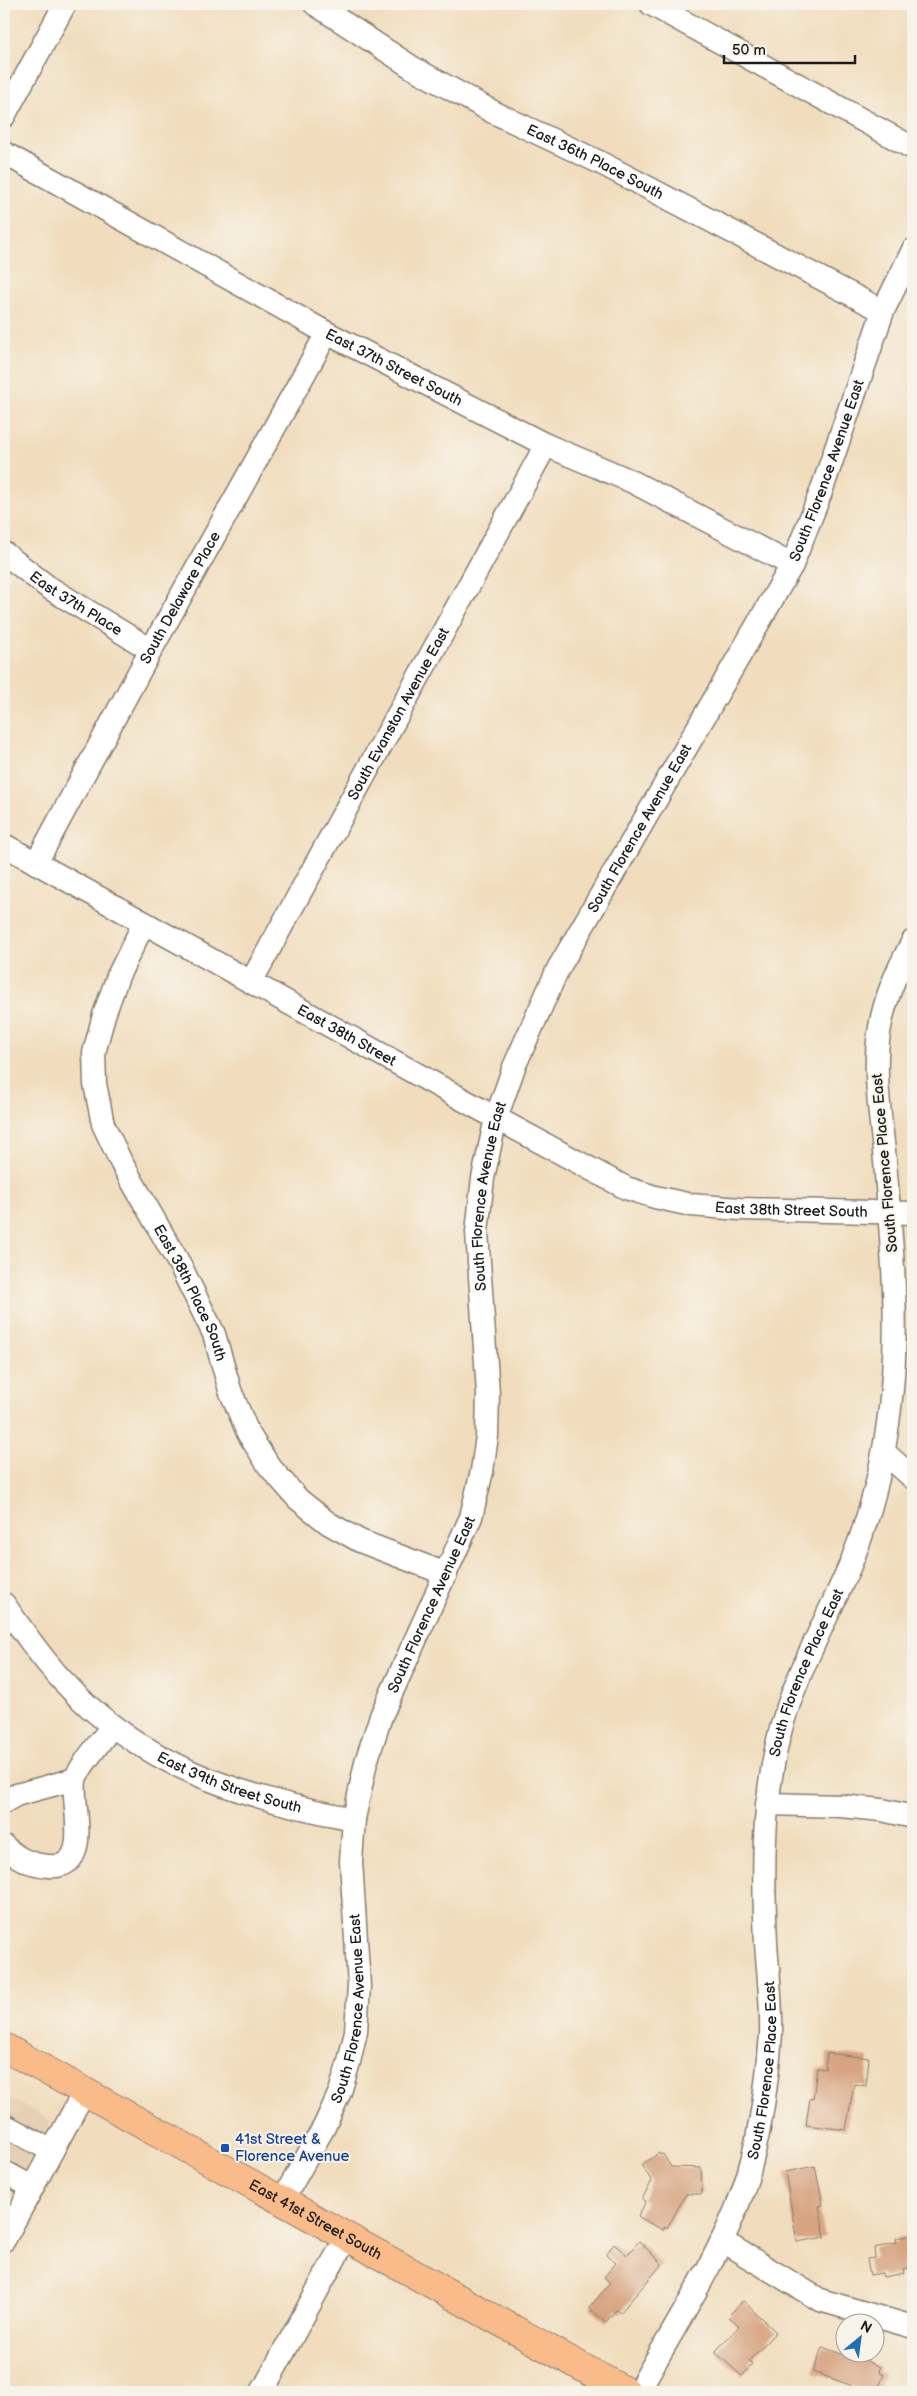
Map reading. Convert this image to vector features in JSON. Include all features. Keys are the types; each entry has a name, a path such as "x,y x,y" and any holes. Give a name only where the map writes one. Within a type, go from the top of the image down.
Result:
{"main road":[{"name":"East 41st Street South","path":"4,2047 348,2236 610,2388"}],"street":[{"path":"4,116 65,4"},
{"name":"East 36th Place South","path":"315,4 413,68 493,112 599,162 883,311"},
{"path":"652,4 913,148"},
{"name":"East 37th Street South","path":"4,153 327,333 546,445 631,481 792,565"},
{"name":"South Florence Avenue East","path":"282,2201 324,2127 340,2092 350,2062 356,2031 359,1986 351,1870 354,1819 366,1762 381,1716 471,1517 482,1471 488,1436 488,1393 478,1232 483,1178 496,1118 514,1067 558,969 792,565 821,492 883,311 913,250"},
{"name":"South Delaware Place","path":"36,863 150,650 327,333"},
{"name":"South Evanston Avenue East","path":"251,982 546,445"},
{"name":"East 37th Place","path":"4,553 48,587 150,650"},
{"name":"East 38th Street","path":"4,845 626,1188 655,1197 698,1206"},
{"name":"East 38th Place South","path":"144,923 118,976 104,1015 94,1053 95,1084 103,1124 121,1162 180,1264 214,1334 230,1390 248,1433 269,1466 298,1498 328,1523 360,1541 446,1574"},
{"name":"South Florence Place East","path":"638,2392 722,2241 743,2190 760,2123 770,2039 763,1883 767,1804 779,1735 799,1681 855,1554 872,1504 885,1453 896,1332 895,1280 878,1089 878,1036 891,986 913,941"},
{"name":"East 38th Street South","path":"698,1206 913,1213"},
{"path":"885,1453 913,1478"},
{"name":"East 39th Street South","path":"4,1604 31,1642 62,1680 112,1726 166,1760 211,1782 291,1807 354,1819"},
{"path":"4,1846 22,1859 38,1866 52,1867 64,1864 74,1854 78,1843 75,1779 112,1726"},
{"path":"4,1802 16,1795 75,1779"},
{"path":"767,1804 841,1806 882,1810 913,1817"},
{"path":"6,2228 32,2188 84,2092"},
{"path":"4,2125 52,2151"},
{"path":"4,2172 32,2188"},
{"path":"262,2392 348,2236"},
{"path":"722,2241 820,2300 913,2327"}],"shaded area":[{"path":"4,2095 51,2121 4,2207"}],"building":[{"path":"827,2053 869,2058 866,2086 854,2084 846,2130 806,2125 810,2098 813,2099 817,2068 825,2069"},
{"path":"659,2153 660,2155 663,2154 671,2167 701,2168 702,2194 686,2194 667,2228 665,2226 663,2230 638,2217 646,2201 642,2199 652,2181 641,2165"},
{"path":"815,2166 823,2205 819,2206 825,2237 797,2242 785,2172"},
{"path":"913,2235 913,2267 903,2269 904,2273 883,2277 882,2273 870,2275 867,2259 875,2258 874,2248 897,2243 896,2238"},
{"path":"639,2241 662,2264 620,2313 616,2310 606,2322 589,2308 610,2283 604,2277 616,2263 606,2254 614,2244 627,2255"},
{"path":"743,2301 776,2332 749,2361 752,2365 742,2376 715,2352 739,2326 728,2316"},
{"path":"822,2347 834,2351 834,2364 873,2364 880,2367 879,2372 884,2374 877,2392 870,2392 813,2372"}],"place":[{"name":"41st Street & Florence Avenue","path":"225,2148"}]}
